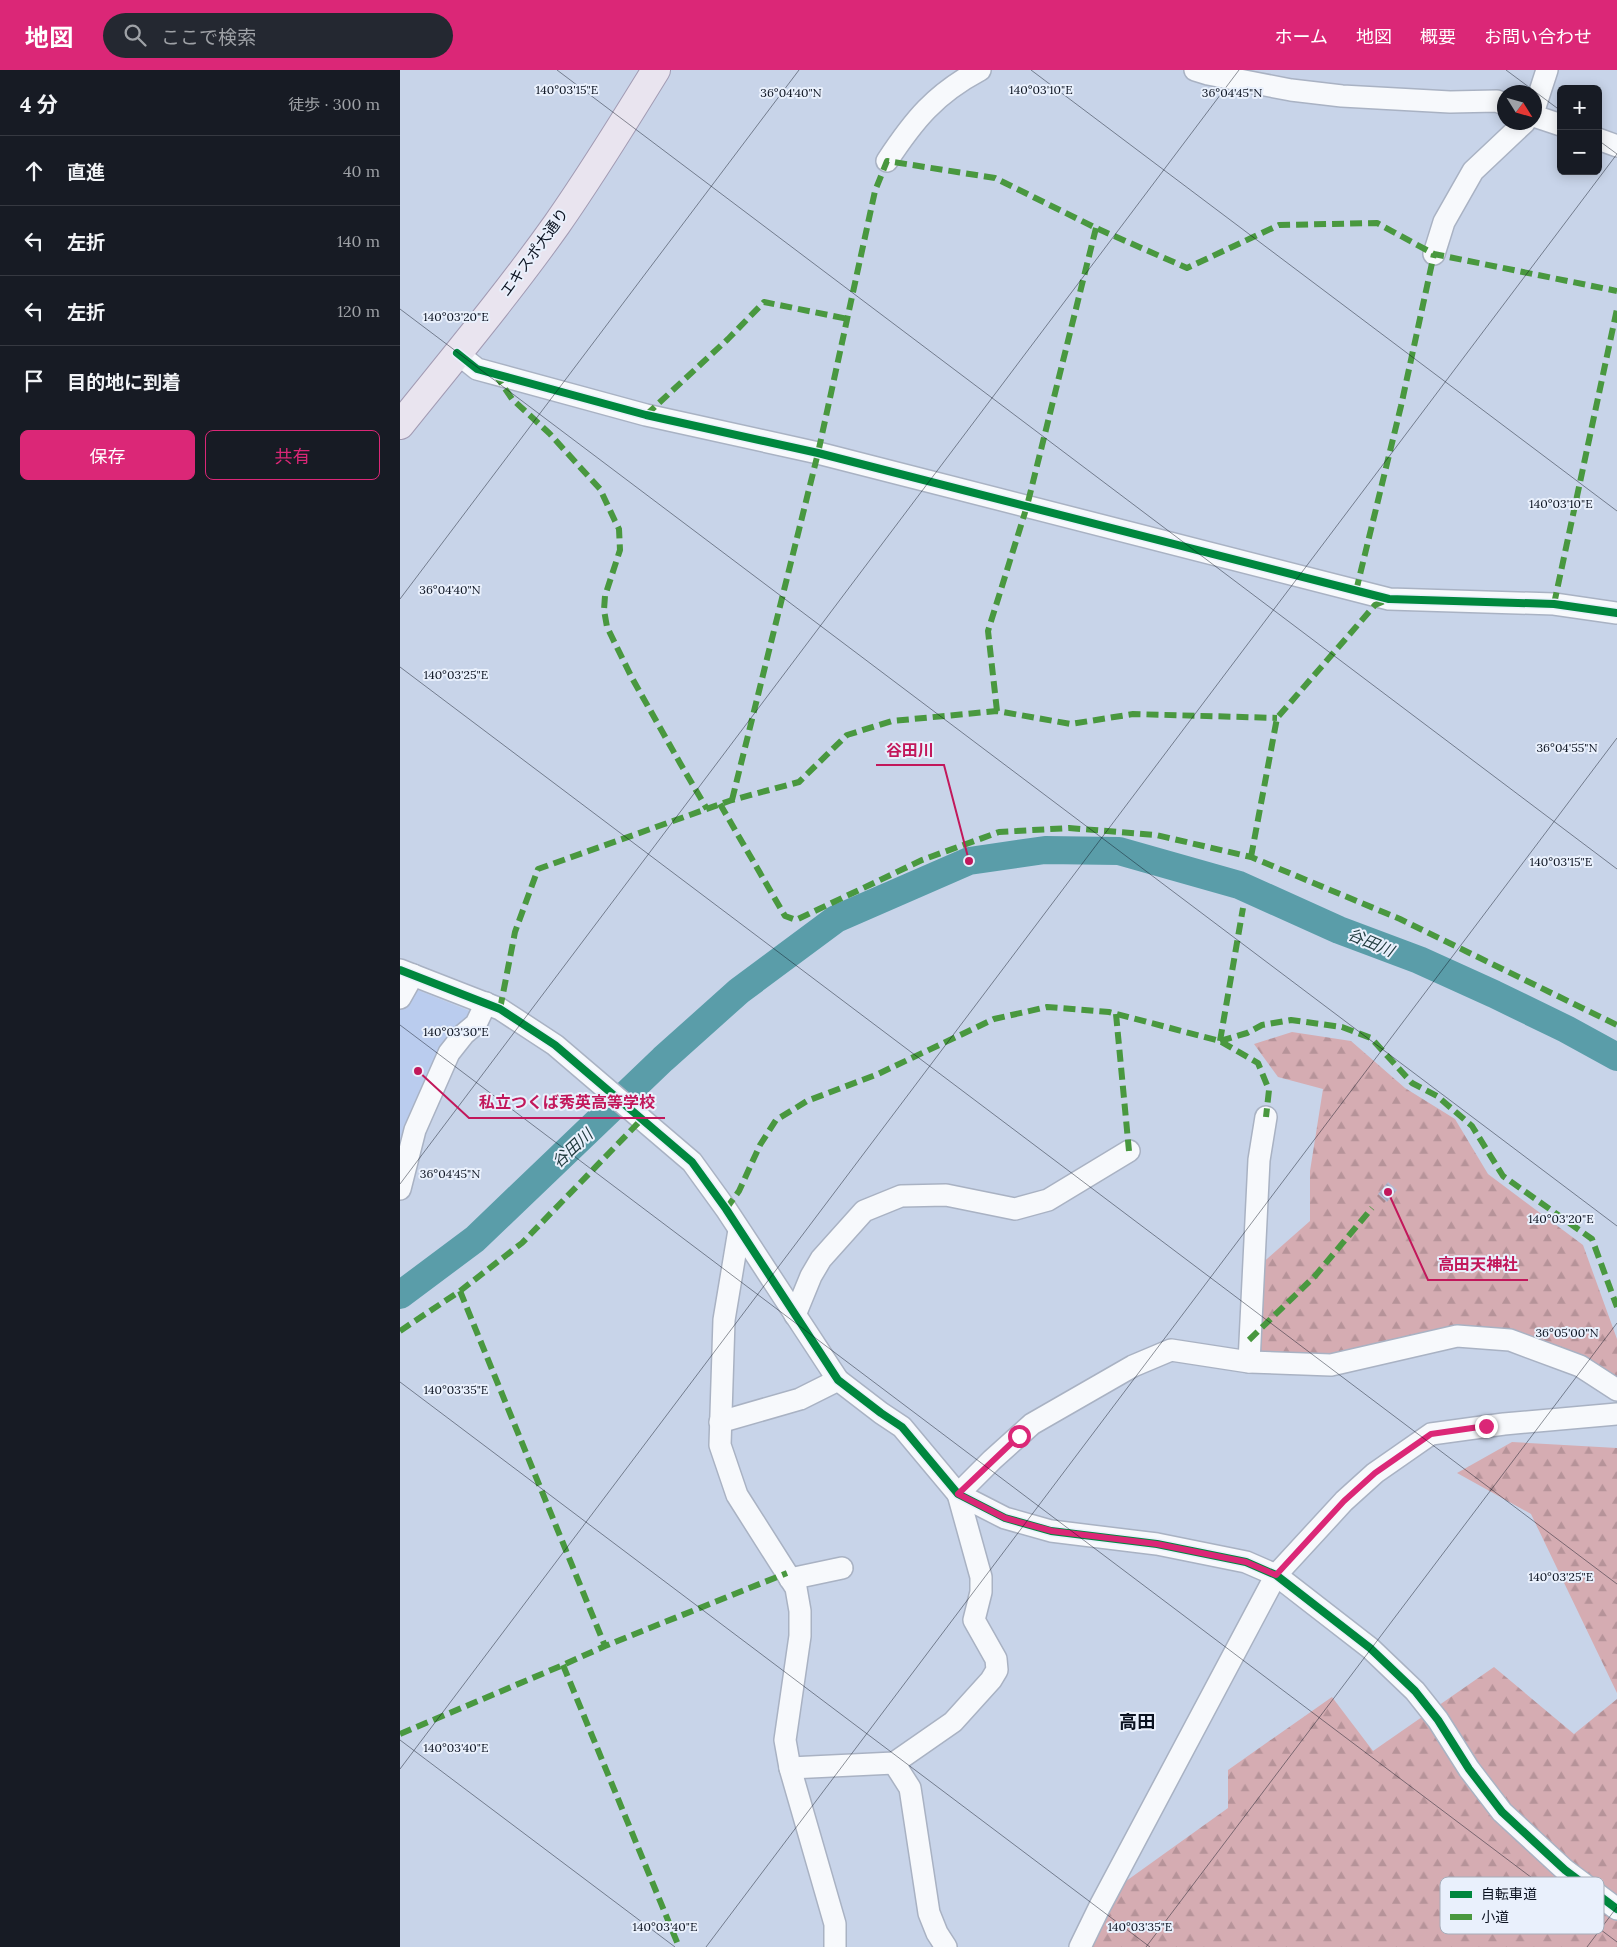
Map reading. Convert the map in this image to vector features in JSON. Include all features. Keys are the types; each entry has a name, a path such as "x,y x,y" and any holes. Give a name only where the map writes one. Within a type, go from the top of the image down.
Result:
{"main road":[{"name":"エキスポ大通り","path":"400,425 556,224 620,130 656,70"}],"street":[{"path":"887,161 909,128 934,100 963,79 980,70"},
{"path":"1542,87 1548,70"},
{"path":"1204,71 1291,90 1342,96 1450,102 1497,101"},
{"path":"1542,119 1557,125"},
{"path":"1434,254 1444,222 1473,171 1517,130"},
{"path":"1602,140 1617,146"},
{"path":"457,354 477,369 646,415 827,456 1389,599 1554,604 1617,613"},
{"path":"400,998 406,973 500,1009 555,1045 692,1162 726,1209 838,1380 902,1427 958,1494 1005,1518 1052,1531 1157,1544 1246,1562 1276,1575 1370,1648 1415,1691 1438,1720 1469,1769 1502,1812 1574,1877"},
{"path":"400,1189 415,1130 449,1053 464,1034 476,1024 486,1003"},
{"path":"1249,1362 1259,1160 1266,1117"},
{"path":"795,1315 811,1276 821,1259 864,1211 900,1196 946,1195 1015,1209 1048,1200 1129,1151"},
{"path":"739,1230 724,1320 720,1445 737,1495 796,1588 800,1611 796,1665 786,1740 790,1768 835,1924 835,1947"},
{"path":"958,1494 1032,1424 1133,1366 1171,1350 1249,1362 1331,1365 1457,1336 1510,1340 1580,1366 1617,1390"},
{"path":"720,1422 800,1399 838,1380"},
{"path":"1080,1947 1276,1575 1357,1490 1375,1473 1431,1434 1504,1424 1617,1414"},
{"path":"790,1768 894,1763 953,1722 991,1680 997,1670 996,1659 974,1620 981,1592 981,1576 958,1494"},
{"path":"790,1579 842,1568"},
{"path":"894,1763 910,1788 929,1913 937,1933 946,1947"},
{"path":"1604,1899 1617,1909"}],"shaded area":[{"path":"400,983 477,1014 400,1172"}],"green space":[{"path":"1292,1032 1351,1041 1405,1088 1455,1119 1488,1174 1583,1245 1617,1339 1617,1380 1509,1333 1341,1357 1256,1361 1260,1265 1310,1221 1310,1171 1323,1089 1278,1077 1254,1044"},
{"path":"1512,1442 1617,1448 1617,1693 1531,1514 1457,1473"},
{"path":"1494,1667 1574,1734 1617,1699 1617,1947 1086,1947 1115,1889 1228,1808 1228,1770 1332,1697 1373,1751"}],"building":[{"path":"1388,1182 1397,1190 1387,1202 1378,1194"}],"waterway":[{"name":"谷田川","path":"400,1295 475,1239 663,1059 739,991 836,919 969,861 1045,850 1119,851 1239,885 1339,930 1419,960 1494,994 1566,1029 1617,1057"}],"marked path":[{"path":"732,800 818,453 875,191 887,161 995,178 1096,228 1187,268 1279,225 1377,223 1434,254 1617,291"},
{"path":"997,711 988,631 1027,506 1096,228"},
{"path":"1356,591 1401,406 1434,254"},
{"path":"646,415 728,339 764,302 848,319"},
{"path":"1554,604 1617,309"},
{"path":"495,374 512,399 549,433 600,489 619,529 620,550 605,596 604,610 607,627 632,678 707,809"},
{"path":"1251,857 1277,718 1375,605 1389,599"},
{"path":"500,1009 515,932 538,869 732,800 799,782 847,735 892,721 997,711 1071,724 1133,714 1277,718"},
{"path":"720,804 785,916 796,920 922,860 999,832 1069,828 1156,835 1251,857 1400,919 1617,1025"},
{"path":"1220,1041 1243,908"},
{"path":"726,1209 739,1191 760,1145 776,1120 807,1101 878,1074 994,1019 1047,1007 1109,1012 1220,1041 1258,1063 1269,1090 1266,1117"},
{"path":"1116,1014 1129,1151"},
{"path":"1220,1041 1247,1033 1262,1025 1291,1020 1342,1027 1371,1038 1412,1083 1437,1096 1472,1126 1503,1176 1592,1239 1617,1307"},
{"path":"400,1331 460,1291 522,1243 641,1120"},
{"path":"1249,1340 1315,1276 1372,1208"},
{"path":"460,1291 605,1646"},
{"path":"400,1734 605,1646 787,1573"},
{"path":"563,1665 679,1947"}],"cycle path":[{"path":"457,353 477,369 646,415 818,453 1389,599 1554,604 1617,613"},
{"path":"400,970 500,1009 555,1045 692,1162 726,1209 838,1380 902,1427 958,1494 1005,1518 1051,1531 1157,1544 1246,1562 1276,1575 1370,1648 1415,1691 1438,1720 1469,1769 1502,1812 1574,1877"},
{"path":"1604,1899 1617,1909"}],"place":[{"name":"谷田川","path":"969,861"},
{"name":"私立つくば秀英高等学校","path":"418,1071"},
{"name":"高田天神社","path":"1388,1192"}],"district":[{"name":"高田","path":"1137,1721"}],"route":[{"path":"1019,1436 958,1494 1005,1518 1052,1531 1157,1544 1246,1562 1276,1575 1344,1501 1375,1473 1431,1434 1486,1426"}]}
